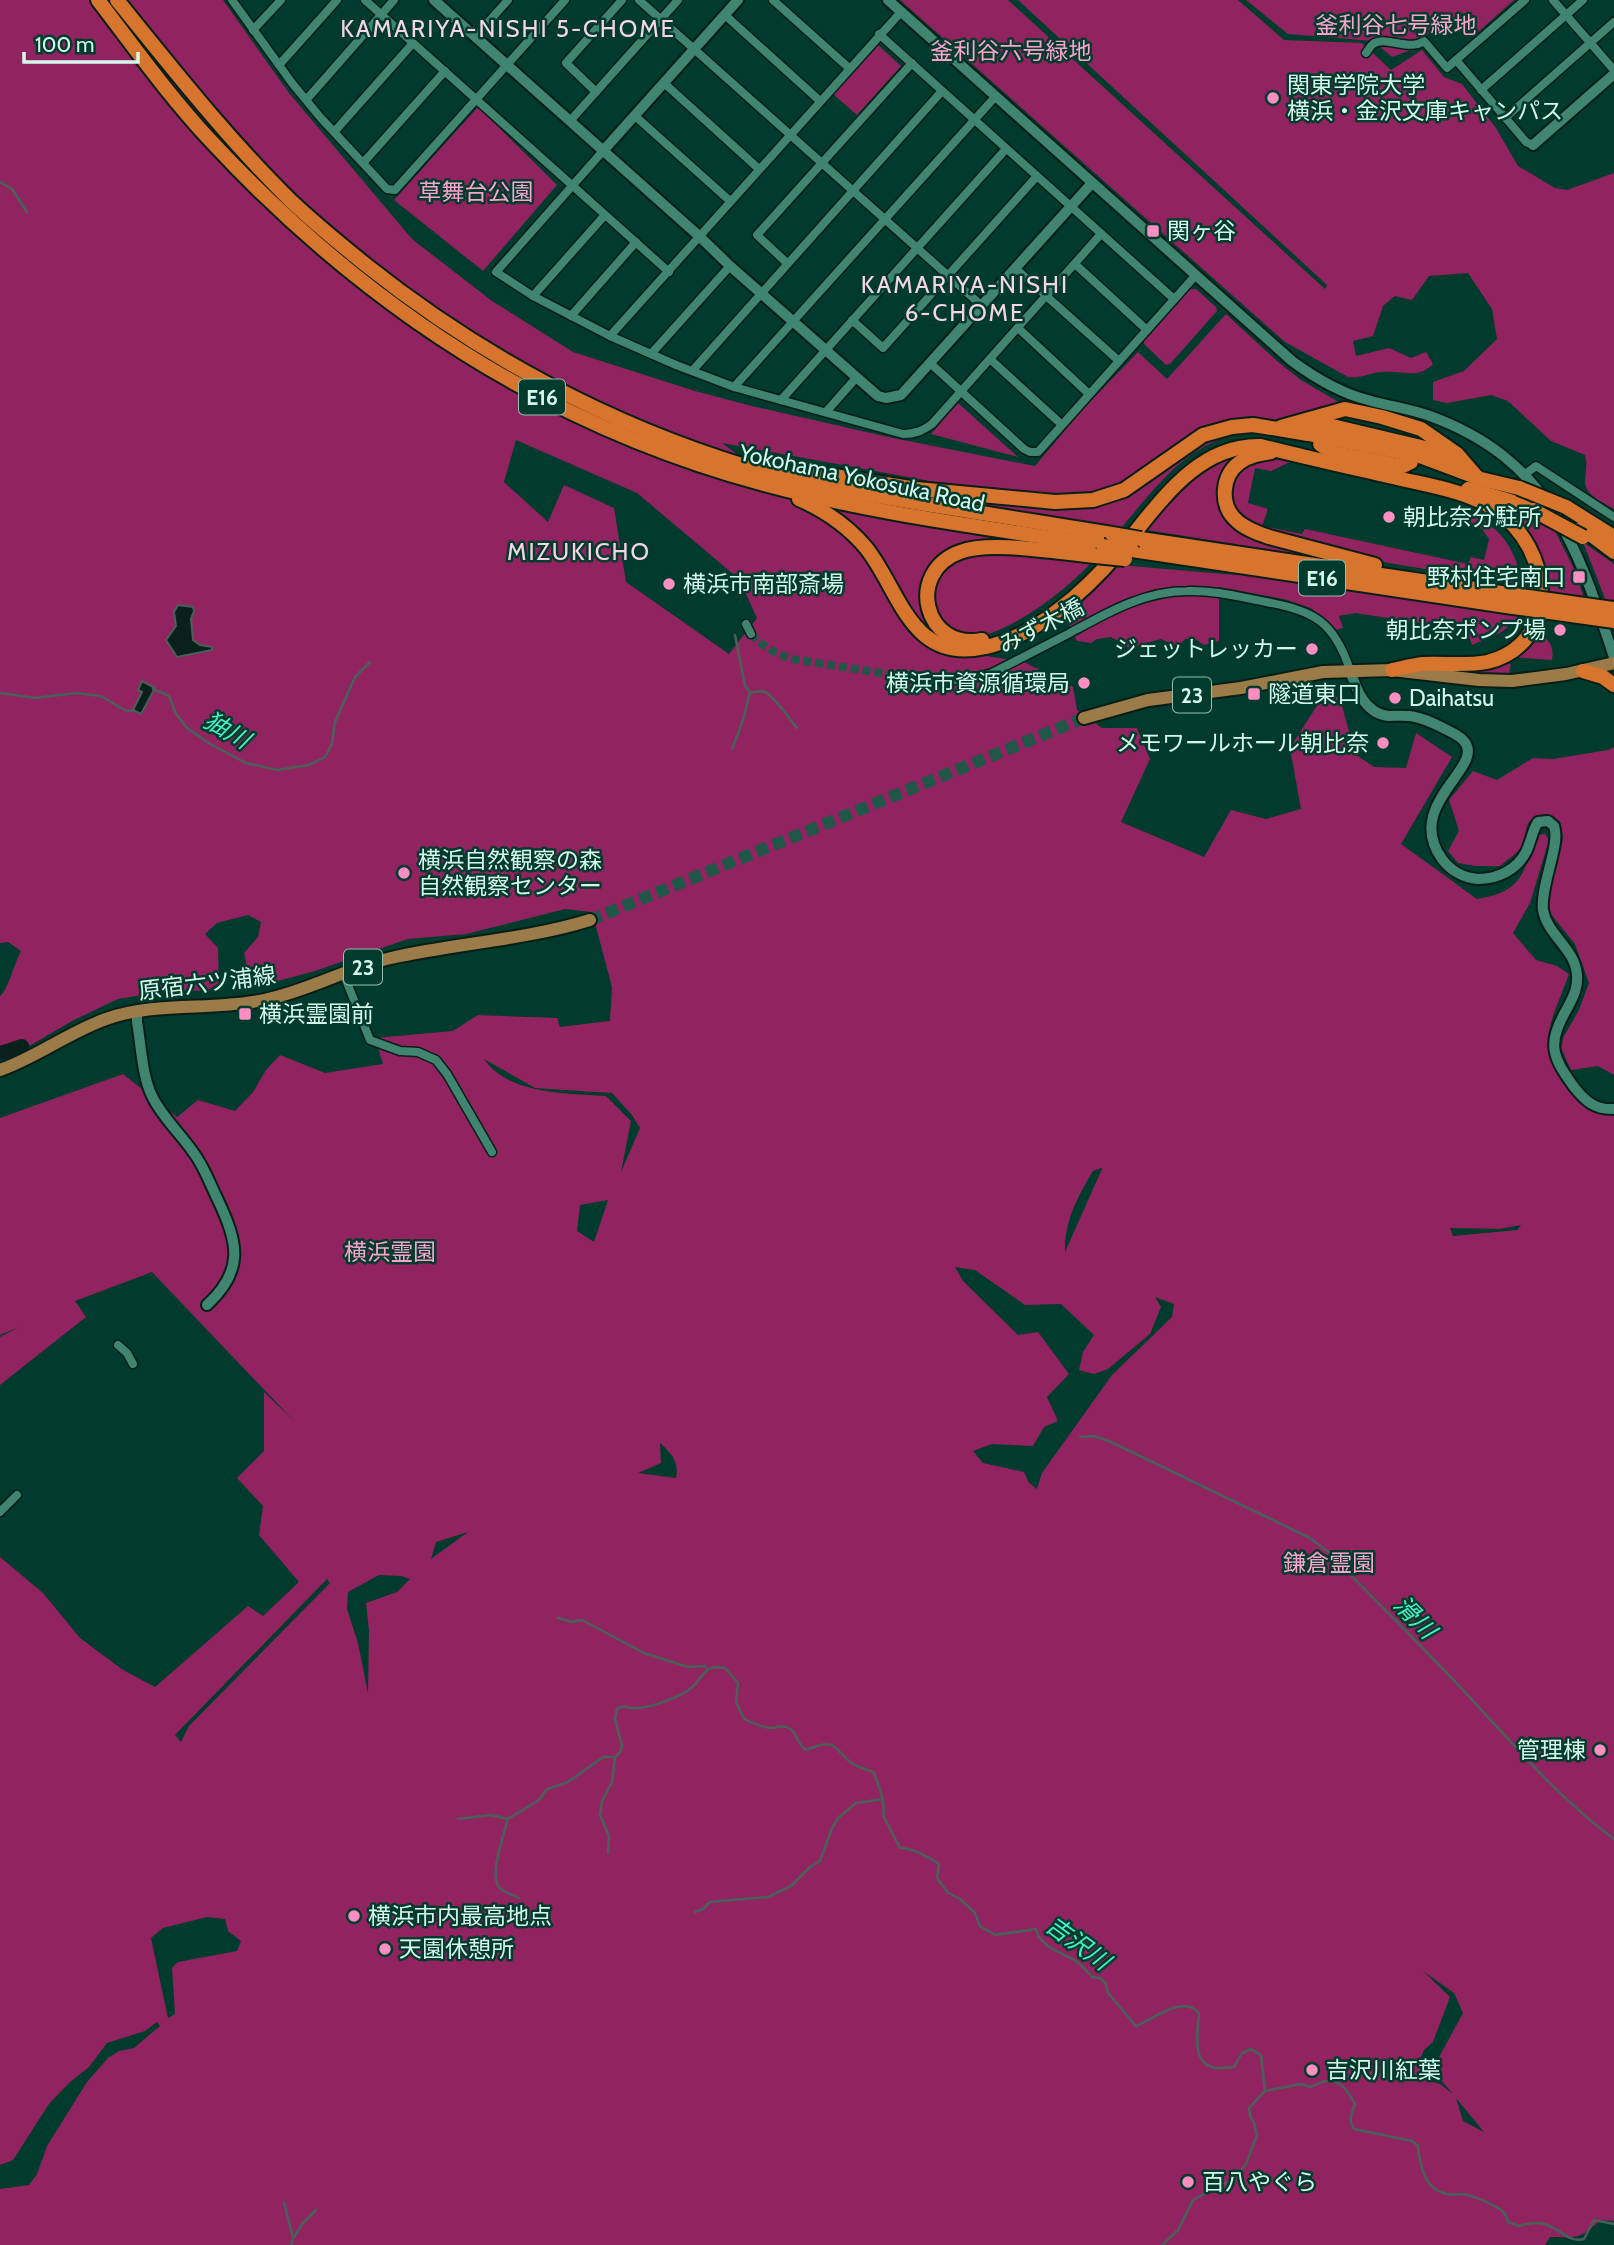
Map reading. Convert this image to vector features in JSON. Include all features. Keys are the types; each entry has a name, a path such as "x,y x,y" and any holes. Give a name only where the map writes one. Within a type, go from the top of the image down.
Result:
{"highway":[{"name":"Yokohama Yokosuka Road","path":"98,0 208,138 304,233 400,311 488,368 573,413 666,453 765,484 870,507 1292,575 1514,601 1614,608"},
{"name":"Yokohama Yokosuka Road","path":"118,1 236,144 293,203 387,281 466,338 518,368 610,414 694,449 750,467 812,483 1103,545"},
{"path":"1132,549 1103,545 962,551 937,568 927,589 927,604 936,624 955,638 974,641 998,635 1044,610 1083,579 1168,480 1197,456 1238,438 1305,429 1330,419 1345,409 1425,432 1457,454 1476,475 1522,481 1614,537"},
{"path":"610,414 769,465 917,489 1055,502 1093,500 1124,490 1203,435 1232,427 1253,425 1305,429 1417,456 1432,457"},
{"path":"1330,419 1476,475 1614,552"},
{"path":"1305,429 1320,444 1411,462 1432,457"},
{"path":"765,484 816,506 847,529 873,558 915,627 938,643 965,650 1001,643 1025,631 1071,600 1117,554 1175,486 1212,457 1239,447 1261,446 1293,453 1324,468 1406,486 1456,486 1533,506"},
{"path":"1293,453 1258,454 1247,458 1231,472 1227,480 1225,500 1233,517 1240,524 1269,537 1338,557 1490,592"},
{"path":"1392,670 1422,664 1487,662 1504,656 1526,641 1541,605 1539,575 1527,543 1517,529 1495,509 1483,503 1425,484"},
{"path":"1583,533 1614,560"},
{"name":"Yokohama Yokosuka Road","path":"1132,549 1490,592 1514,601 1614,621"},
{"path":"1583,671 1603,677 1614,685"}],"main road":[{"name":"23","path":"1084,718 1148,700 1350,670 1392,670 1495,681 1537,679 1614,663"},
{"name":"原宿六ツ浦線","path":"0,1070 28,1059 106,1019 187,1005 232,1005 263,1001 389,959 534,935 590,920"}],"street":[{"path":"232,0 320,117 387,189 395,190 565,0"},
{"path":"253,30 281,0"},
{"path":"279,65 337,0"},
{"path":"365,0 668,271"},
{"path":"307,99 394,0"},
{"path":"434,0 878,396 901,395 1091,183"},
{"path":"476,36 508,0"},
{"path":"596,92 566,63 622,0"},
{"path":"639,0 981,305"},
{"path":"570,121 678,0"},
{"path":"738,0 496,272 533,296 610,336 734,387 903,434 913,434 932,424 1101,234"},
{"path":"773,0 849,68"},
{"path":"888,0 1272,345 1311,375 1328,385 1367,400 1407,409 1449,424 1492,447 1522,481 1549,504 1572,541 1614,657"},
{"path":"1366,53 1373,43 1410,45 1424,41 1447,68 1525,0"},
{"path":"1456,60 1505,118 1533,145 1614,72 1553,0"},
{"path":"1481,90 1583,0"},
{"path":"610,336 901,12"},
{"path":"725,15 820,101"},
{"path":"1505,118 1614,22"},
{"path":"879,34 1174,299"},
{"path":"335,131 413,43"},
{"path":"787,263 757,235 912,63"},
{"path":"363,163 445,71"},
{"path":"664,83 759,169"},
{"path":"693,370 942,91"},
{"path":"734,387 995,97"},
{"path":"634,116 730,201"},
{"path":"781,400 1006,149"},
{"path":"852,320 883,348 1037,176"},
{"path":"533,296 605,215"},
{"path":"571,316 636,242"},
{"path":"1074,264 1147,330"},
{"path":"651,354 730,266"},
{"path":"1015,268 1119,361"},
{"path":"930,363 1024,449 1038,452 1195,276"},
{"path":"1018,328 1089,394"},
{"path":"990,359 1061,424"},
{"path":"826,412 856,378"},
{"path":"1522,481 1536,466 1614,517"},
{"name":"みず木橋","path":"912,678 956,682 992,673 1131,602 1186,590 1218,593 1307,612 1331,630 1350,670"},
{"path":"746,624 751,634"},
{"path":"1350,670 1358,693 1374,711 1387,716 1415,716 1465,741 1468,749 1464,765 1431,816 1434,848 1447,866 1471,878 1500,875 1517,864 1526,852 1538,822 1548,821 1554,826 1556,837 1542,895 1543,911 1549,926 1567,948 1577,974 1575,995 1555,1033 1556,1058 1589,1104 1598,1108 1614,1109"},
{"path":"344,975 370,1040 400,1051 418,1052 436,1060 447,1073 492,1152"},
{"path":"137,1012 149,1090 198,1160 234,1238 231,1273 223,1289 207,1306"},
{"path":"118,1345 127,1353 132,1364"},
{"path":"0,1512 17,1494"}],"green space":[{"path":"0,0 223,0 289,93 412,239 492,301 573,352 695,391 888,437 1035,466 1082,410 1138,352 1167,379 1226,314 1301,380 1342,404 1277,421 1250,416 1198,429 1118,484 1086,494 984,491 722,443 828,522 860,551 899,616 936,648 1024,662 1073,687 1077,710 1102,728 1137,728 1150,759 1121,822 1204,857 1231,810 1266,819 1301,809 1290,748 1325,693 1340,698 1355,754 1374,767 1406,768 1416,733 1452,757 1401,844 1477,899 1492,896 1513,886 1524,870 1537,835 1545,834 1549,840 1530,903 1513,933 1536,960 1557,966 1569,974 1549,1029 1551,1053 1568,1086 1582,1103 1593,1110 1614,1114 1614,2221 1600,2220 1578,2236 1550,2237 1545,2245 0,2245 0,2189 29,2185 37,2174 47,2146 87,2082 108,2058 119,2051 134,2048 160,2026 157,2022 145,2031 107,2043 89,2067 49,2104 13,2160 0,2165 0,1557 43,1593 80,1638 123,1670 155,1687 248,1606 263,1616 299,1582 259,1535 263,1506 237,1478 264,1451 264,1392 294,1421 152,1272 75,1301 86,1317 0,1385 0,1337 19,1327 0,1335 0,1118 123,1074 177,1117 198,1100 235,1111 253,1092 266,1070 280,1055 325,1073 383,1064 375,1038 453,1031 478,1015 557,1018 560,1027 610,1021 612,987 592,912 565,909 466,934 408,939 315,971 255,987 249,977 244,953 258,937 261,922 248,915 217,923 205,934 218,948 219,983 206,991 173,990 118,999 31,1045 0,1054 0,996 21,951 8,942 0,943","holes":["516,440 637,493 739,579 757,618 729,654 626,582 614,508 564,485 548,522 504,482","484,1059 535,1088 612,1093 640,1128 621,1172 631,1121 606,1096 540,1090 508,1080","1101,1168 1065,1252 1069,1220 1093,1171","608,1200 594,1242 577,1231 580,1205","1521,1225 1517,1230 1453,1236 1450,1228 1499,1229","955,1267 975,1270 1025,1305 1061,1304 1094,1335 1083,1352 1079,1370 1094,1374 1108,1369 1150,1334 1161,1307 1155,1297 1174,1304 1172,1317 1112,1375 1042,1473 1037,1489 1029,1483 1024,1472 983,1463 973,1451 992,1444 1033,1446 1044,1427 1058,1421 1047,1397 1069,1374 1038,1332 1018,1335 963,1281","660,1443 674,1458 676,1478 638,1473 661,1463","468,1532 431,1559 436,1542","379,1575 410,1579 397,1592 366,1603 369,1630 368,1693 358,1643 347,1609 348,1592","327,1579 330,1583 189,1726 181,1742 175,1735","207,1917 225,1919 228,1931 241,1941 237,1951 178,1962 172,1968 175,2014 168,2018 151,1938 163,1928","1423,1971 1454,1993 1463,2013 1432,2070 1453,2094 1440,2084 1430,2081 1421,2068 1420,2059 1424,2050 1433,2042 1450,1997","1456,2098 1484,2132 1463,2121"]},
{"name":"釜利谷六号緑地","path":"900,0 1008,0 1325,289 1327,285 1018,0 1238,0 1284,40 1362,43 1391,70 1422,50 1444,77 1462,84 1496,128 1518,166 1555,188 1567,190 1614,173 1614,509 1601,502 1586,488 1585,455 1551,441 1508,401 1491,395 1447,403 1433,400 1433,382 1464,371 1497,339 1492,309 1468,273 1429,276 1412,300 1395,296 1383,306 1373,336 1353,341 1356,356 1389,348 1411,358 1426,352 1433,364 1416,373 1383,372 1348,377 1285,342"},
{"name":"釜利谷七号緑地","path":"1246,0 1514,0 1478,32 1464,17 1446,17 1411,50 1392,57 1373,41 1288,34"},
{"path":"877,44 901,66 857,115 833,94"},
{"name":"草舞台公園","path":"478,107 557,185 483,271 394,200"},
{"path":"1189,289 1196,289 1217,311 1170,364 1166,365 1144,344 1144,339"},
{"path":"958,403 1018,457 931,434"},
{"path":"1251,430 1272,433 1233,436 1215,441 1199,450 1170,472 1121,528 921,497 921,494 1082,506 1198,443 1227,432"},
{"path":"1251,450 1229,465 1224,513 1303,551 1302,555 1141,529 1204,465"},
{"path":"1272,459 1290,462 1271,471 1255,468 1248,503 1268,509 1262,526 1302,534 1305,529 1468,564 1471,557 1484,560 1489,539 1482,529 1457,514 1460,508 1486,522 1503,538 1515,558 1524,586 1372,560 1252,527 1240,518 1231,503 1233,480 1242,467 1252,462"},
{"path":"1468,492 1551,523 1575,571 1584,598 1546,591 1528,537"},
{"path":"836,508 1091,548 949,550 933,562 922,586 923,610 940,634 940,641 927,633 835,515"},
{"path":"1583,542 1614,564 1614,602 1606,601"},
{"path":"984,553 1093,561 1057,594 1014,623 979,636 955,632 938,620 929,597 939,575 948,564"},
{"path":"1119,565 1321,582 1518,612 1517,618 1502,632 1472,645 1467,630 1355,613 1339,616 1343,628 1335,630 1311,608 1284,599 1219,587 1219,641 1204,645 1194,638 1185,639 1178,647 1161,639 1129,648 1111,637 1097,639 1091,643 1077,641 1065,617"},
{"path":"1538,628 1551,646 1552,660 1511,657"},
{"path":"1505,659 1506,664 1511,664 1509,673 1487,676 1452,669"},
{"path":"1614,747 1614,1075 1598,1066 1571,1070 1561,1048 1589,983 1575,944 1550,913 1548,894 1563,839 1561,824 1549,815 1533,819 1528,824 1522,846 1500,866 1458,863 1448,851 1459,831 1449,800 1473,771 1497,780 1533,758 1553,759"}],"water":[{"path":"178,605 193,607 193,640 200,645 212,647 212,650 177,657 166,640 176,626 174,612"},
{"path":"142,681 155,688 141,714 133,710 142,692 138,690"}],"waterway":[{"path":"0,182 12,189 27,212"},
{"path":"732,749 750,692 745,686 735,635"},
{"name":"㹨川","path":"153,689 169,696 176,714 187,728 210,744 246,763 277,770 309,765 325,757 332,744 335,722 355,677 370,662"},
{"path":"751,692 762,691 771,696 797,728"},
{"name":"㹨川","path":"0,693 35,698 76,693 101,696 126,711 134,710"},
{"path":"0,1053 22,1046"},
{"name":"滑川","path":"1080,1437 1094,1436 1111,1442 1310,1538 1327,1551 1412,1637 1554,1787 1614,1839"},
{"path":"558,1618 572,1622 582,1620 644,1653 688,1667 705,1666 707,1670"},
{"name":"吉沢川","path":"458,1819 491,1815 508,1819 539,1800 547,1789 568,1782 603,1757 615,1757 620,1752 622,1746 615,1719 617,1709 624,1706 647,1707 676,1697 690,1689 709,1669 725,1668 738,1683 736,1702 744,1719 757,1725 789,1728 806,1750 825,1744 834,1746 853,1764 874,1773 883,1799 884,1817 900,1848 920,1853 939,1864 937,1878 948,1893 960,1899 975,1913 980,1926 995,1935 1036,1929 1042,1941 1052,1949 1076,1961 1092,1977 1100,1978 1106,1984 1108,1993 1136,2026 1176,2007 1192,2008 1199,2013 1197,2046 1202,2060 1216,2068 1234,2067 1242,2053 1251,2049 1261,2055 1265,2091"},
{"path":"608,1853 609,1836 600,1815 602,1801 612,1782 615,1757"},
{"path":"695,1912 710,1902 768,1897 791,1886 820,1861 839,1817 856,1803 883,1799"},
{"path":"507,1821 496,1864 496,1881 501,1889 519,1898"},
{"name":"吉沢川","path":"1265,2091 1301,2084 1310,2087 1328,2081 1339,2083 1355,2104 1351,2114 1354,2129 1412,2141 1418,2146 1422,2169 1433,2187 1447,2194 1463,2194 1491,2204 1503,2212 1508,2222 1519,2226 1542,2223 1576,2240 1584,2239 1594,2220 1614,2224"},
{"path":"1162,2245 1178,2230 1193,2200 1233,2181 1246,2164 1257,2135 1249,2108 1265,2091"},
{"path":"284,2202 293,2238 291,2245"},
{"path":"294,2237 316,2210"}],"tunnel":[{"path":"751,634 760,643 792,659 912,678"},
{"path":"590,920 1084,718"}],"place":[{"name":"関東学院大学 横浜・金沢文庫キャンパス","path":"1273,98"},
{"name":"関ヶ谷","path":"1153,231"},
{"name":"朝比奈分駐所","path":"1389,517"},
{"name":"野村住宅南口","path":"1579,577"},
{"name":"横浜市南部斎場","path":"669,584"},
{"name":"朝比奈ポンプ場","path":"1560,630"},
{"name":"ジェットレッカー","path":"1312,649"},
{"name":"横浜市資源循環局","path":"1084,683"},
{"name":"隧道東口","path":"1254,694"},
{"name":"Daihatsu","path":"1395,698"},
{"name":"メモワールホール朝比奈","path":"1383,743"},
{"name":"横浜自然観察の森 自然観察センター","path":"404,873"},
{"name":"横浜霊園前","path":"245,1014"},
{"name":"管理棟","path":"1600,1750"},
{"name":"横浜市内最高地点","path":"354,1916"},
{"name":"天園休憩所","path":"385,1949"},
{"name":"吉沢川紅葉","path":"1312,2070"},
{"name":"百八やぐら","path":"1188,2182"}],"district":[{"name":"KAMARIYA-NISHI 5-CHOME","path":"508,28"},
{"name":"KAMARIYA-NISHI 6-CHOME","path":"965,298"},
{"name":"MIZUKICHO","path":"579,551"}],"park label":[{"name":"横浜霊園","path":"390,1252"},
{"name":"鎌倉霊園","path":"1329,1563"}]}
